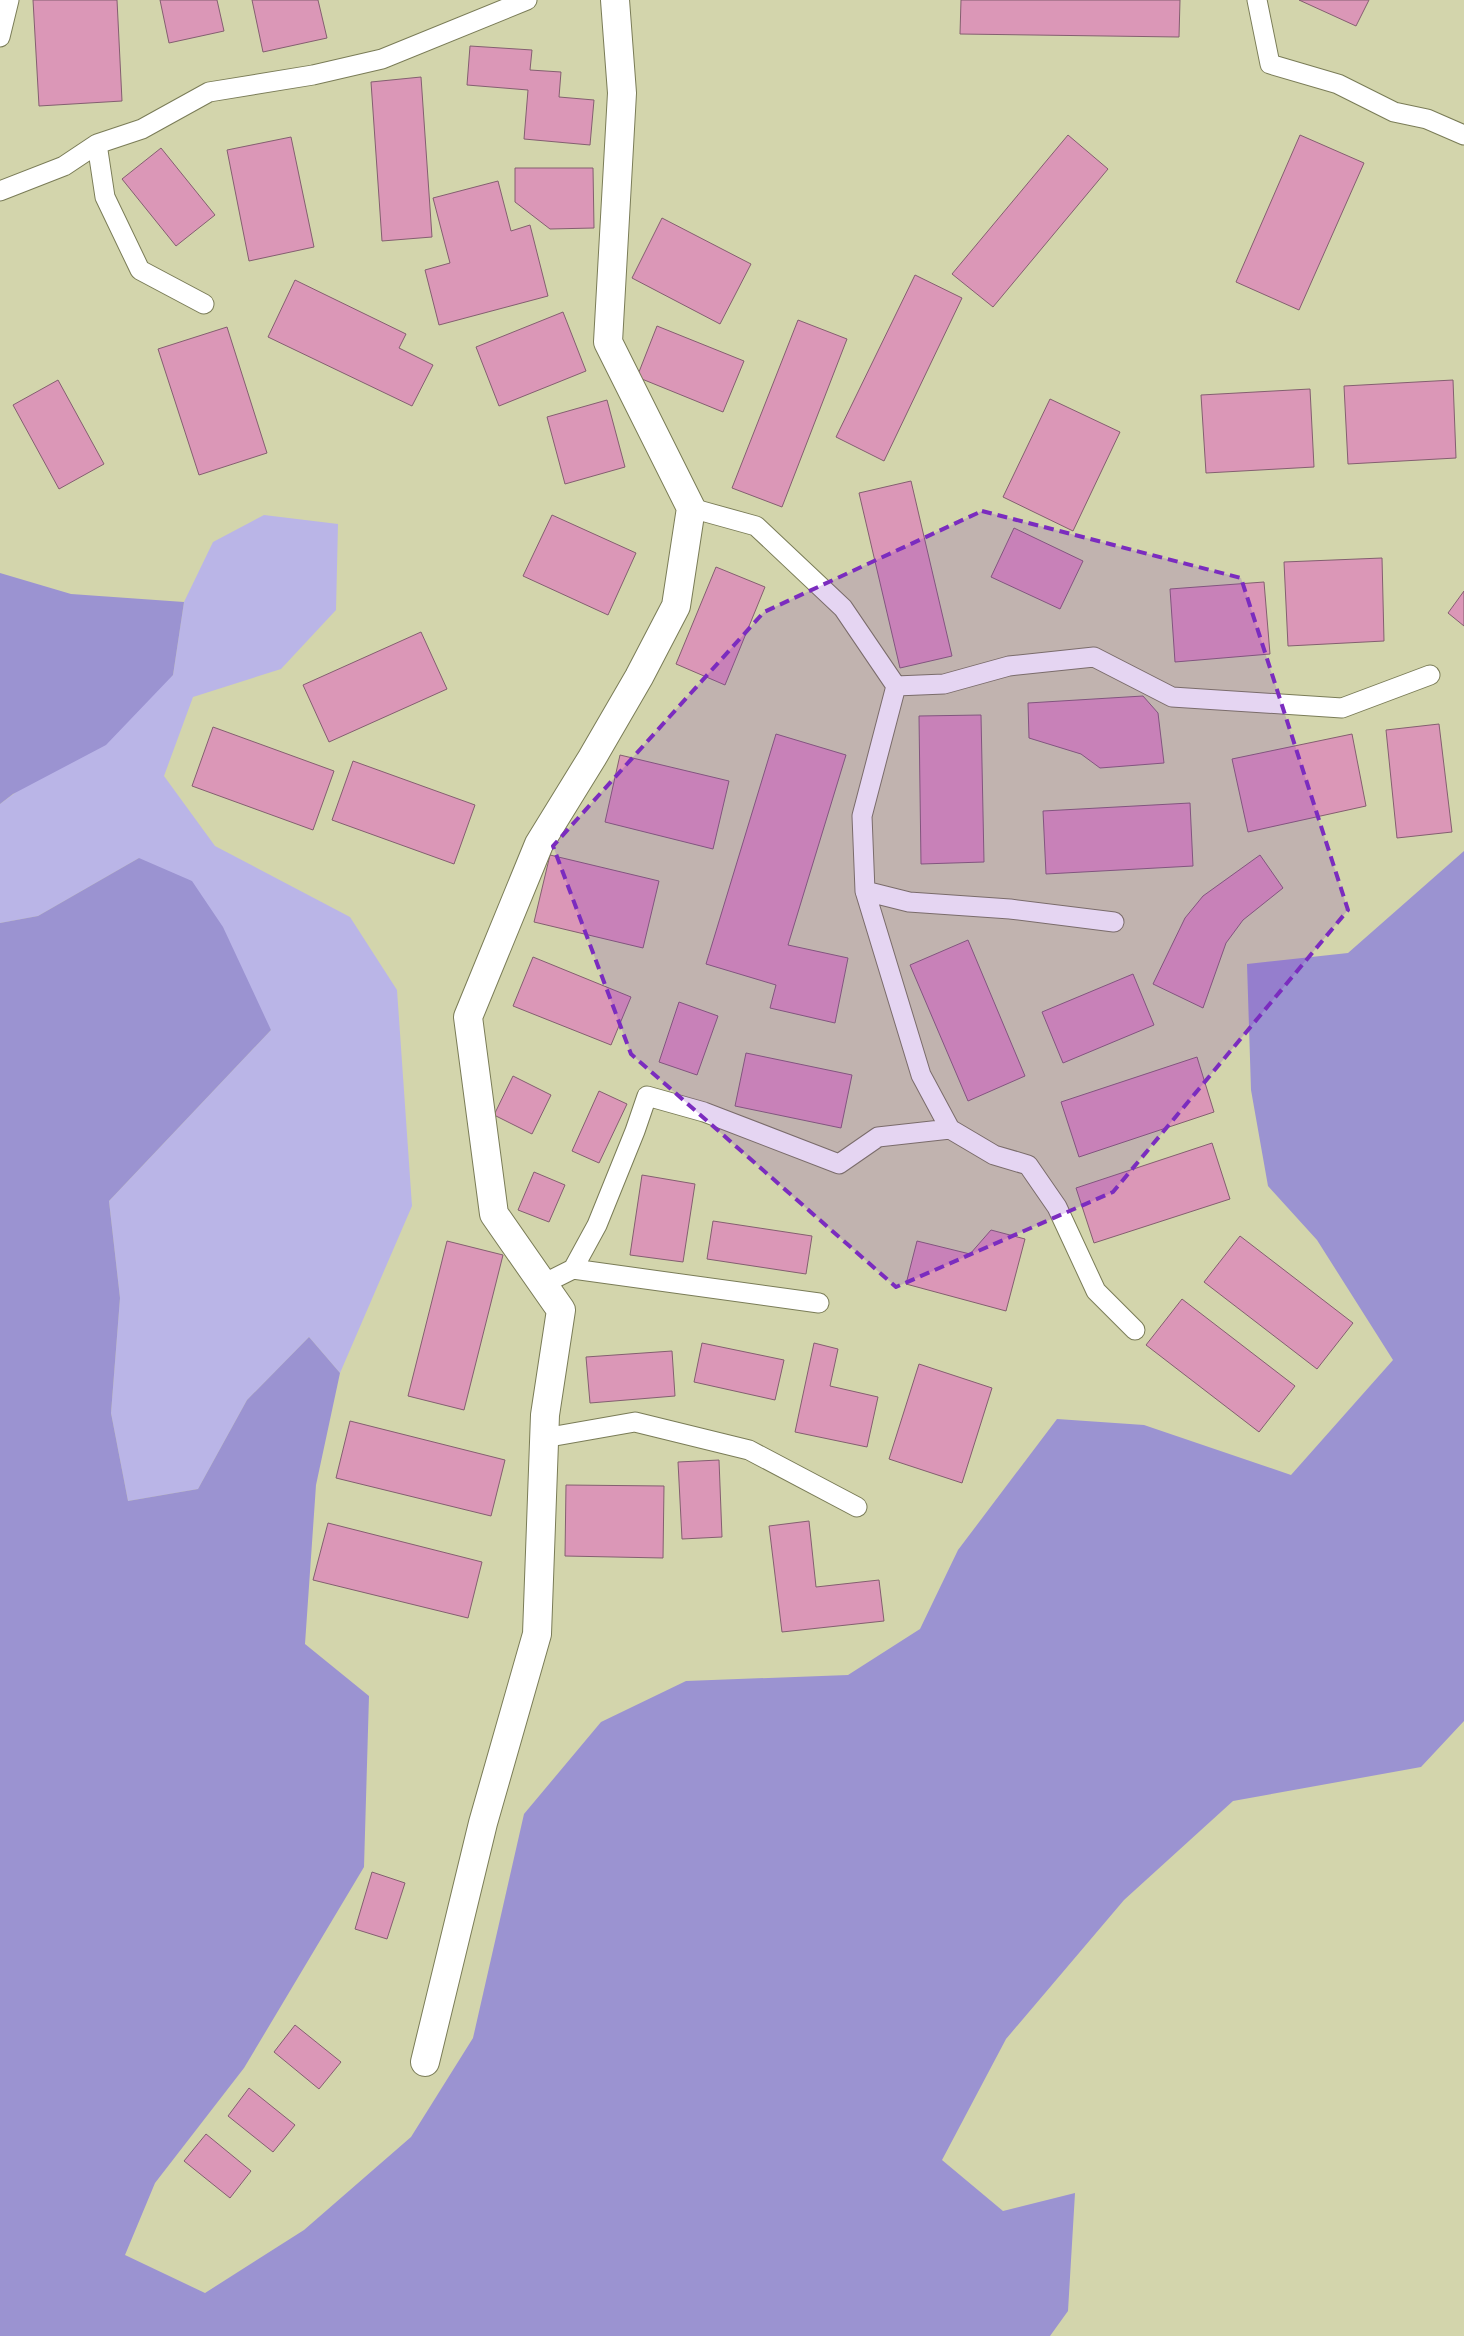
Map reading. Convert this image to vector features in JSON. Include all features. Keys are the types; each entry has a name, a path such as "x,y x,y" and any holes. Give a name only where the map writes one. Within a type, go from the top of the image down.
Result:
{"street":[{"path":"425,2062 483,1823 537,1634 545,1415 561,1310 494,1214 468,1017 539,844 597,750 676,606 691,508 608,342 622,92 615,0"}],"lane":[{"path":"0,37 9,0"},
{"path":"0,191 64,166 97,144 142,128 210,92 313,75 382,58 527,0"},
{"path":"1258,0 1270,64 1338,84 1394,112 1427,119 1464,135"},
{"path":"97,144 105,197 140,270 204,304"},
{"path":"691,508 756,526 843,608 896,686 862,816 865,891 921,1075 950,1129 994,1155 1028,1166 1057,1207 1096,1290 1135,1330"},
{"path":"896,686 944,684 1009,666 1094,657 1172,697 1342,708 1430,676"},
{"path":"865,891 909,902 1010,909 1114,922"},
{"path":"573,1269 597,1225 647,1096 704,1112 839,1164 878,1137 950,1129"},
{"path":"542,1284 573,1269 818,1303"},
{"path":"544,1438 635,1422 749,1450 857,1507"}],"highlighted area":[{"path":"982,511 1241,578 1348,910 1113,1192 896,1287 631,1054 553,846 764,612"}],"shaded area":[{"path":"264,515 338,524 336,610 281,669 193,697 164,776 215,846 350,917 397,990 412,1206 340,1373 309,1337 247,1400 198,1489 128,1501 111,1413 120,1298 109,1201 271,1030 139,858 38,916 0,923 0,804 173,675 184,602 213,542"},
{"path":"0,573 71,594 184,602 173,675 106,745 13,794 0,804"},
{"path":"1464,851 1464,1721 1421,1767 1233,1801 1124,1900 1006,2039 942,2160 1003,2211 1075,2193 1068,2311 1050,2336 0,2336 0,923 38,916 139,858 192,881 223,927 271,1030 109,1201 120,1298 111,1413 128,1501 198,1489 247,1400 309,1337 340,1373 316,1485 305,1644 369,1696 364,1867 244,2068 155,2183 125,2255 205,2293 304,2230 411,2137 473,2038 524,1814 601,1722 686,1681 848,1675 920,1629 958,1550 1057,1419 1144,1425 1291,1475 1393,1360 1317,1240 1268,1186 1251,1090 1247,964 1348,953"}],"building":[{"path":"33,0 117,0 122,101 39,106"},
{"path":"160,0 217,0 224,31 169,43"},
{"path":"252,0 318,0 327,38 263,52"},
{"path":"961,0 1180,0 1179,37 960,34"},
{"path":"1299,0 1369,0 1356,26"},
{"path":"470,46 532,50 530,70 561,72 559,97 594,100 590,145 524,139 528,90 467,85"},
{"path":"421,77 432,237 382,241 371,82"},
{"path":"1068,135 1108,169 993,307 952,274"},
{"path":"1300,135 1364,163 1299,310 1236,282"},
{"path":"291,137 314,247 249,261 227,150"},
{"path":"161,148 215,215 176,246 122,179"},
{"path":"515,168 593,168 594,228 550,229 515,202"},
{"path":"498,181 511,231 530,225 548,296 439,325 425,270 450,263 433,198"},
{"path":"662,218 751,264 720,324 632,278"},
{"path":"915,275 962,298 884,461 836,437"},
{"path":"295,280 406,334 399,348 433,365 412,406 268,337"},
{"path":"563,312 586,371 499,406 476,347"},
{"path":"798,320 847,339 782,507 732,488"},
{"path":"657,326 744,361 723,412 637,377"},
{"path":"227,327 267,453 199,475 158,349"},
{"path":"58,380 104,464 59,489 13,405"},
{"path":"1453,380 1456,458 1348,464 1344,386"},
{"path":"1310,389 1314,467 1206,473 1201,395"},
{"path":"1050,399 1120,432 1073,531 1003,497"},
{"path":"607,400 625,467 565,484 547,417"},
{"path":"911,481 952,656 900,668 859,493"},
{"path":"552,515 636,553 608,615 523,576"},
{"path":"1014,528 1083,561 1060,609 991,577"},
{"path":"1382,558 1384,641 1288,646 1284,562"},
{"path":"716,567 765,587 725,685 676,664"},
{"path":"1264,582 1270,654 1175,662 1170,589"},
{"path":"1464,591 1464,626 1448,613"},
{"path":"421,632 447,689 329,742 303,685"},
{"path":"1143,696 1158,713 1164,763 1100,768 1081,754 1029,738 1028,703"},
{"path":"981,715 984,862 921,864 919,716"},
{"path":"1439,724 1452,832 1397,838 1386,730"},
{"path":"213,727 334,771 313,830 192,786"},
{"path":"776,734 846,755 788,945 848,958 835,1023 770,1008 776,985 706,964"},
{"path":"1352,734 1366,806 1248,832 1232,759"},
{"path":"620,755 729,781 713,849 605,822"},
{"path":"353,761 475,805 454,864 332,820"},
{"path":"1190,803 1193,866 1046,874 1043,811"},
{"path":"550,855 659,881 643,948 534,922"},
{"path":"1260,855 1283,888 1243,920 1226,943 1203,1008 1153,984 1185,918 1203,896"},
{"path":"968,940 1025,1076 968,1101 910,965"},
{"path":"533,957 631,997 611,1045 513,1006"},
{"path":"1133,974 1154,1025 1063,1063 1042,1012"},
{"path":"679,1002 718,1016 697,1075 659,1062"},
{"path":"746,1053 852,1075 841,1128 735,1106"},
{"path":"1197,1057 1214,1112 1079,1157 1061,1102"},
{"path":"513,1076 551,1095 532,1134 494,1115"},
{"path":"599,1091 627,1104 599,1163 572,1151"},
{"path":"1212,1143 1230,1199 1094,1243 1076,1188"},
{"path":"534,1172 565,1185 549,1222 518,1210"},
{"path":"642,1175 695,1184 683,1262 630,1255"},
{"path":"713,1221 812,1236 806,1274 707,1259"},
{"path":"991,1230 1025,1239 1006,1311 906,1284 917,1241 970,1254"},
{"path":"1240,1236 1353,1323 1317,1369 1204,1282"},
{"path":"447,1241 503,1255 464,1410 408,1396"},
{"path":"1182,1299 1295,1386 1259,1432 1146,1345"},
{"path":"702,1343 784,1360 775,1400 694,1382"},
{"path":"814,1343 838,1349 830,1386 878,1397 867,1447 795,1432"},
{"path":"672,1351 675,1396 590,1403 586,1357"},
{"path":"919,1364 992,1388 962,1483 889,1459"},
{"path":"350,1421 505,1460 491,1516 336,1478"},
{"path":"719,1460 722,1537 682,1539 678,1462"},
{"path":"566,1485 664,1486 663,1558 565,1556"},
{"path":"809,1521 816,1587 879,1580 884,1621 782,1632 769,1526"},
{"path":"328,1523 482,1562 468,1618 313,1580"},
{"path":"372,1872 405,1883 387,1939 355,1929"},
{"path":"295,2025 341,2062 319,2089 274,2052"},
{"path":"249,2088 295,2125 273,2152 228,2116"},
{"path":"206,2134 251,2171 230,2198 184,2161"}]}
